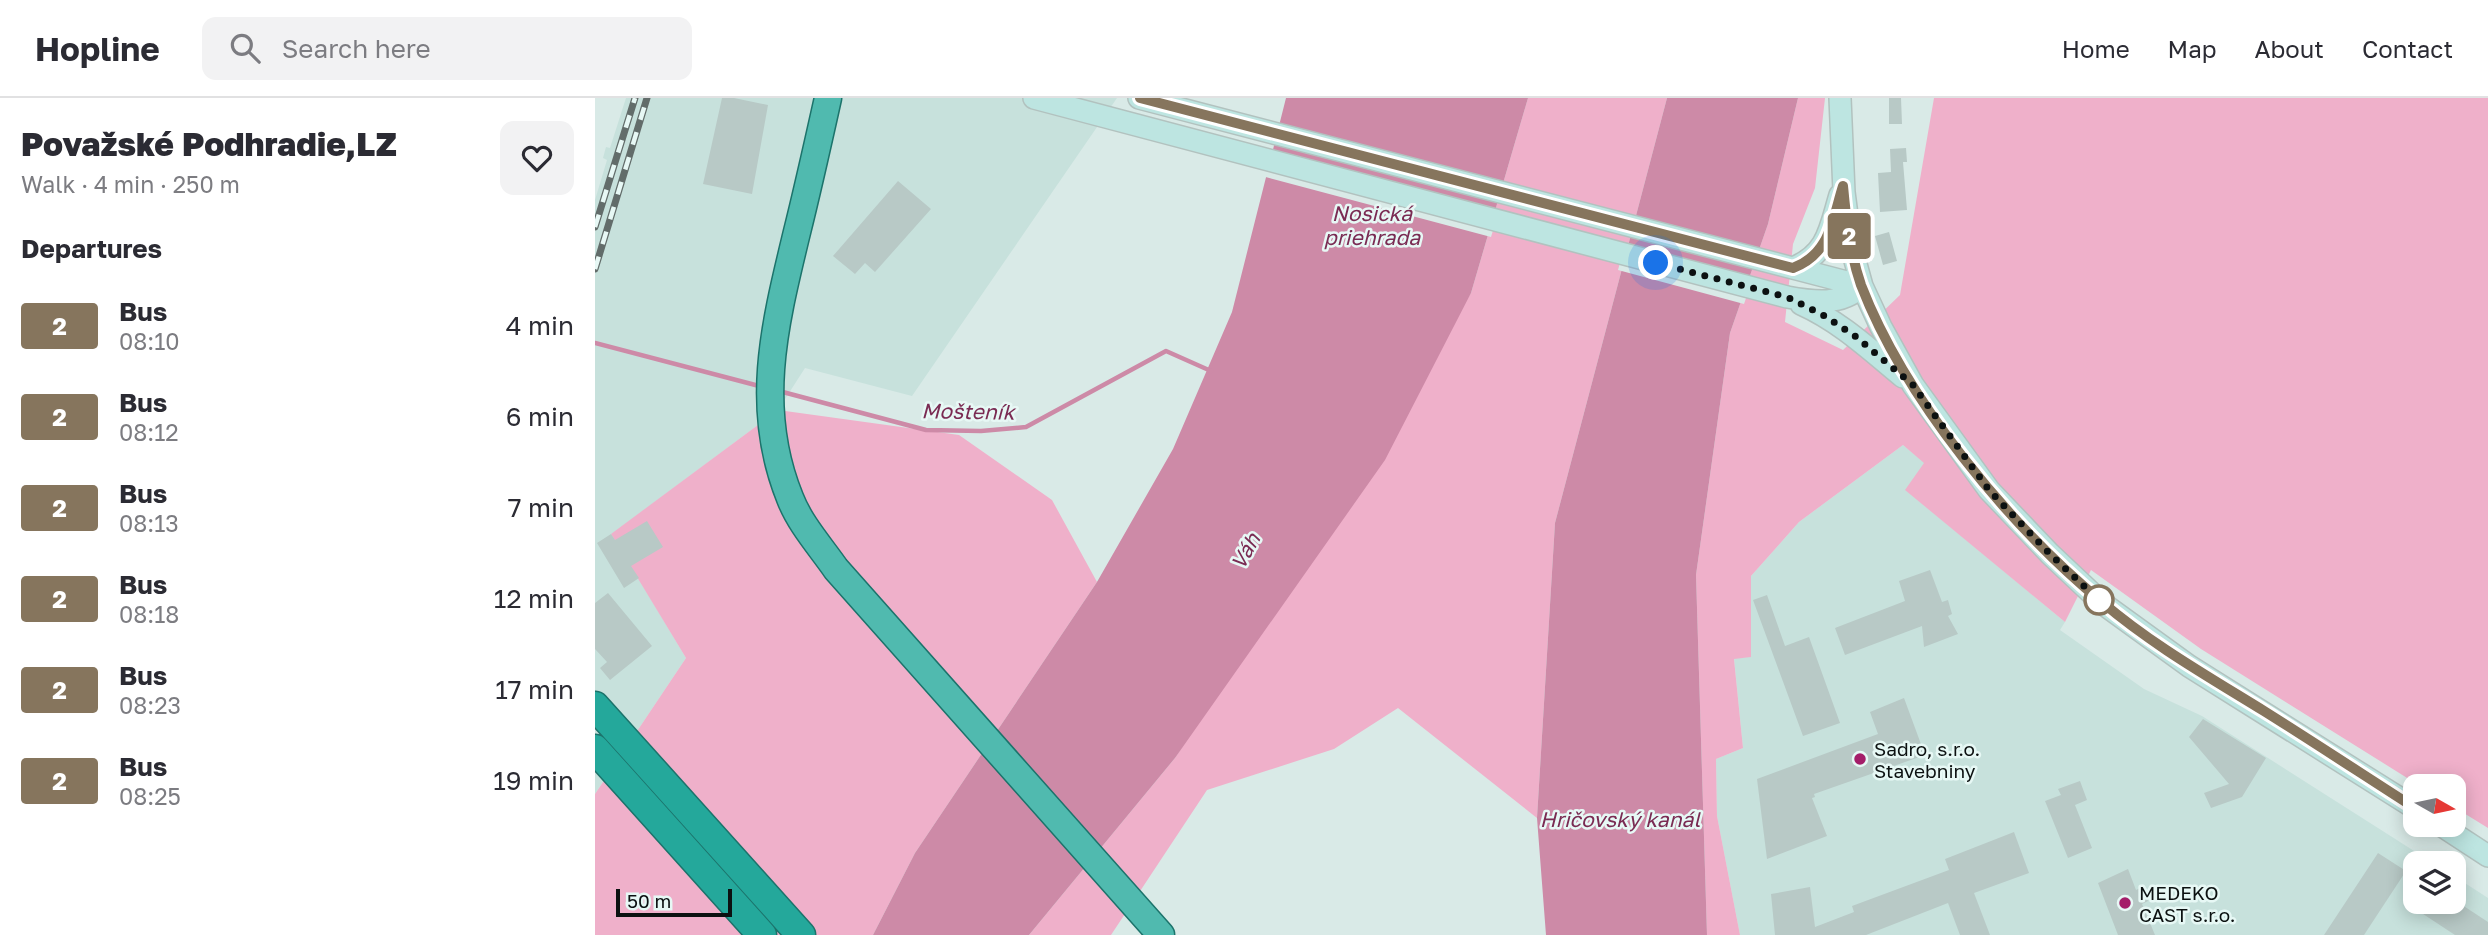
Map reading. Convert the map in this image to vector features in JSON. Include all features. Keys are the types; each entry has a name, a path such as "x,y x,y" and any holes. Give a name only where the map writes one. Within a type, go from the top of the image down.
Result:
{"highway":[{"path":"828,98 775,323 770,368 772,436 790,499 813,538 836,569 1161,935"},
{"path":"595,706 801,935"},
{"path":"595,749 762,935"}],"main road":[{"path":"1034,98 1778,295 1823,302 1840,300 1862,286"},
{"path":"1139,98 1862,286"},
{"path":"1840,98 1843,186 1851,246 1862,286 1913,385 1989,490 2050,554 2102,603 2189,666 2403,800"},
{"path":"1784,266 1812,259 1825,242 1843,186"},
{"path":"1778,295 1823,315 1855,336 1913,385"},
{"path":"2459,837 2488,856"}],"shaded area":[{"path":"626,98 1117,98 912,396 805,368 778,410 612,534 686,658 595,794 595,200 607,160 603,158 606,147 610,148"},
{"path":"1528,98 1667,98 1555,523 1537,818 1398,708 1334,749 1207,790 1111,935 1029,935 1175,758 1471,293"},
{"path":"1798,98 1825,98 1815,188 1793,244 1785,322 1843,350 1900,295 1934,98 2488,98 2488,828 2466,814 2466,774 2403,775 2201,649 2091,570 2065,622 1905,490 1924,463 1903,445 1799,522 1751,576 1751,657 1734,659 1743,748 1716,759 1717,816 1740,935 1707,935 1696,575 1730,333 1768,224"},
{"path":"778,410 959,435 1052,500 1097,582 915,853 873,935 595,935 595,794 686,658 611,534"},
{"path":"1903,445 1925,463 1906,490 2065,622 2060,630 2144,689 2202,716 2414,851 2403,851 2403,914 2466,914 2466,884 2488,898 2488,935 1740,935 1717,816 1716,759 1743,748 1734,658 1750,657 1751,576 1799,522"}],"water":[{"path":"1286,98 1528,98 1471,293 1385,460 1175,758 1029,935 873,935 915,853 1097,582 1173,449 1232,312"},
{"name":"Hričovský kanál","path":"1667,98 1798,98 1768,224 1730,333 1696,575 1707,935 1546,935 1537,818 1555,523"}],"pier":[{"path":"1269,150 1499,211 1491,237 1262,176"},
{"path":"1625,244 1753,278 1744,304 1618,270"}],"building":[{"path":"722,98 768,105 752,194 703,184"},
{"path":"1889,98 1901,98 1902,124 1889,124"},
{"path":"1906,148 1907,162 1903,162 1907,210 1880,212 1878,173 1891,172 1890,149"},
{"path":"898,181 931,209 875,272 865,263 855,274 833,256"},
{"path":"1889,232 1897,261 1883,265 1875,236"},
{"path":"647,521 663,547 631,566 639,578 624,588 597,543 611,534 615,540"},
{"path":"1930,570 1942,602 1948,600 1952,614 1948,616 1958,634 1924,647 1922,626 1845,655 1835,628 1905,601 1899,581"},
{"path":"608,593 652,646 610,680 600,668 607,662 595,649 595,603"},
{"path":"1767,595 1785,646 1809,637 1840,723 1803,736 1753,600"},
{"path":"1904,698 1925,755 1814,794 1815,797 1812,798 1827,836 1767,859 1757,779 1878,734 1870,712"},
{"path":"2203,719 2266,758 2242,797 2211,808 2204,793 2229,784 2189,737"},
{"path":"2080,781 2087,800 2075,805 2092,848 2068,858 2045,801 2061,795 2058,789"},
{"path":"2014,832 2029,873 1974,893 1990,935 1960,935 1948,903 1866,935 1775,935 1771,894 1810,887 1815,927 1854,912 1852,906 1949,870 1945,859"},
{"path":"2378,853 2403,869 2403,876 2364,935 2324,935"},
{"name":"MEDEKO CAST s.r.o.","path":"2128,869 2136,890 2142,887 2148,901 2142,904 2155,935 2118,935 2098,883"},
{"path":"2466,908 2488,922 2488,935 2455,935 2423,914 2466,914"}],"waterway":[{"name":"Mošteník","path":"595,343 763,387"},
{"name":"Mošteník","path":"779,391 926,430 981,431 1026,427 1166,351 1211,371"}],"railway":[{"path":"595,227 635,98"},
{"path":"595,269 647,98"}],"bus line":[{"name":"2","path":"1140,98 1793,268 1805,264 1819,252 1828,236 1843,186 1853,259 1881,327 1913,385 1989,490 2050,554 2102,603 2189,666 2403,800"}],"place":[{"name":"Sadro, s.r.o. Stavebniny","path":"1860,759"},
{"name":"MEDEKO CAST s.r.o.","path":"2125,903"}],"route":[{"path":"1656,263 1787,297 1823,315 1855,336 1913,385 1989,490 2026,530 2102,603 2099,600"}],"water label":[{"name":"Nosická priehrada","path":"1372,225"},
{"name":"Váh","path":"1245,551"}]}
